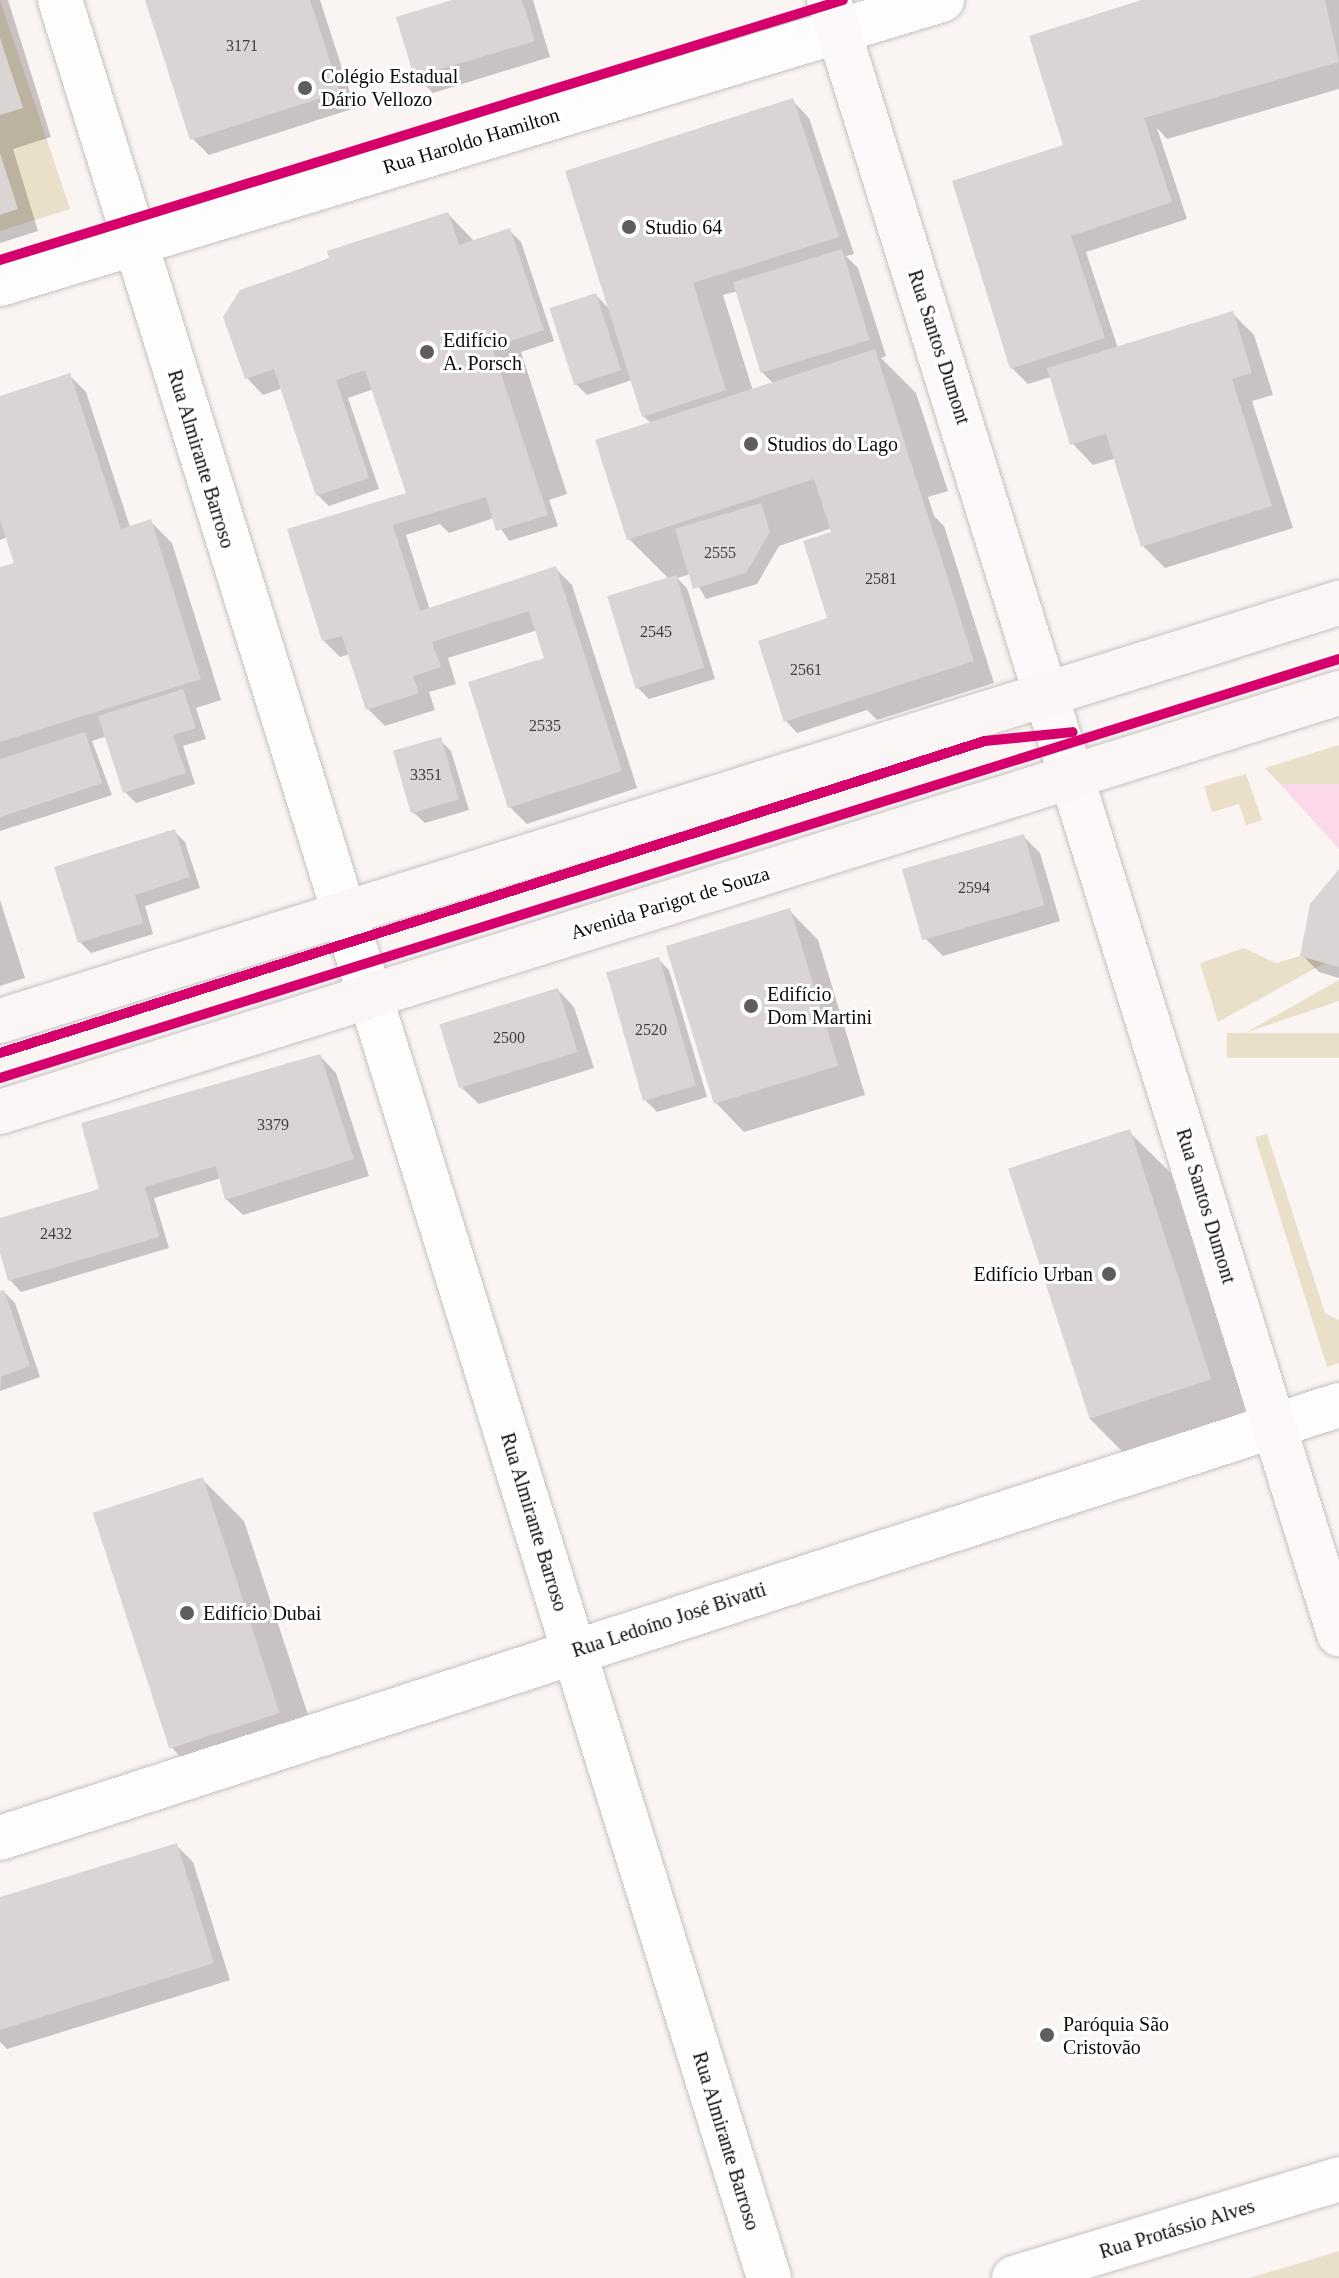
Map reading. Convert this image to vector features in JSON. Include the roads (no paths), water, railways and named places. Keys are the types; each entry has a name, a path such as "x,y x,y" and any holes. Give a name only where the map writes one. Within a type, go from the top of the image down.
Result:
{"main road":[{"path":"0,1021 344,917 1339,603"},
{"name":"Avenida Parigot de Souza","path":"0,1112 1339,693"}],"street":[{"name":"Rua Almirante Barroso","path":"60,0 769,2278"},
{"name":"Rua Haroldo Hamilton","path":"0,284 834,16 942,0"},
{"name":"Rua Santos Dumont","path":"834,16 1075,778 1339,1634"},
{"name":"Rua Ledoíno José Bivatti","path":"0,1838 1339,1405"},
{"name":"Rua Protássio Alves","path":"1014,2278 1339,2179"}],"place":[{"name":"Colégio Estadual Dário Vellozo","path":"305,88"},
{"name":"Studio 64","path":"629,227"},
{"name":"Edifício A. Porsch","path":"427,352"},
{"name":"Studios do Lago","path":"751,444"},
{"name":"Edifício Dom Martini","path":"751,1006"},
{"name":"Edifício Urban","path":"1109,1274"},
{"name":"Edifício Dubai","path":"187,1613"},
{"name":"Paróquia São Cristovão","path":"1047,2035"}]}
